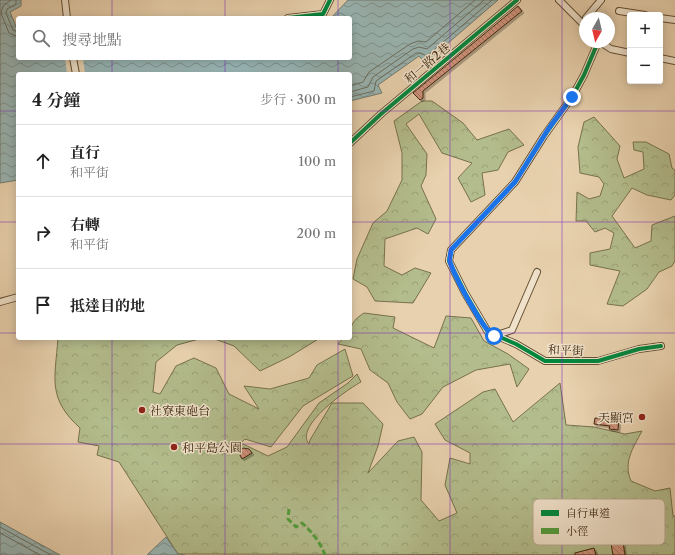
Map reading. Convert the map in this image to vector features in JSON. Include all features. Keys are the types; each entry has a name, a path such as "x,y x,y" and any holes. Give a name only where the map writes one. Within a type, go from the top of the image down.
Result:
{"street":[{"path":"306,16 323,14 330,0"},
{"name":"和一路2巷","path":"352,141 381,114 517,0"},
{"path":"559,0 579,18"},
{"path":"592,12 601,0"},
{"path":"65,1 67,16"},
{"path":"619,11 627,12"},
{"path":"663,18 675,20"},
{"path":"537,272 512,330 494,336 488,332 465,293 449,261 451,250 515,182 549,128 572,97 596,48"},
{"path":"609,48 627,52"},
{"path":"663,59 675,61"},
{"path":"73,60 76,72"},
{"path":"0,302 16,297"},
{"name":"和平街","path":"494,336 516,344 545,361 598,361 632,351 661,346"}],"green space":[{"path":"422,101 432,101 463,123 477,140 509,129 524,145 508,152 498,170 482,173 485,195 471,202 458,178 472,163 442,153 419,114 406,124 427,154 426,175 421,186 436,219 428,234 417,228 385,239 384,266 402,275 415,268 431,273 413,303 375,301 367,287 353,279 357,259 373,223 387,211 402,180 402,153 394,121"},
{"path":"594,117 620,146 617,159 624,178 644,169 643,152 634,150 633,142 646,142 669,154 672,168 675,170 675,195 671,200 647,195 632,188 612,216 635,248 651,241 652,225 675,216 675,261 672,266 659,272 647,289 623,306 607,304 620,271 590,265 590,253 610,249 614,233 605,228 595,232 586,221 576,221 577,192 589,199 600,196 604,184 599,177 580,173 578,147 584,122"},
{"path":"364,313 395,317 393,328 434,348 446,316 471,318 484,341 508,354 529,369 517,387 510,364 476,370 443,387 422,414 410,419 397,402 388,383 370,370 361,349 338,344 341,340 352,340 352,326 357,318"},
{"path":"58,340 196,340 177,345 156,362 153,392 160,394 176,366 194,358 216,368 229,394 259,409 244,386 270,389 309,378 317,365 345,349 353,376 303,406 271,447 245,439 241,443 268,456 287,447 319,403 348,383 357,374 361,382 345,392 324,409 315,418 306,436 309,444 332,403 363,403 383,424 378,446 368,473 398,441 414,437 422,452 421,500 439,521 457,513 445,485 450,458 470,464 470,453 445,440 435,424 483,392 495,389 513,422 560,383 566,425 594,427 625,434 642,431 630,455 628,468 629,474 631,481 655,491 670,488 673,516 675,516 675,555 178,554 119,462 97,455 99,446 78,442 80,428 69,417 62,407 58,397 55,377"},
{"path":"218,340 317,340 289,357 260,371 234,346"}],"water":[{"path":"0,0 21,0 21,6 10,12 16,26 16,60 352,60 352,16 333,16 348,0 498,0 425,63 419,56 378,85 382,93 352,100 352,72 16,72 16,180 0,183"},
{"path":"0,522 60,555 0,555"},
{"path":"166,537 178,554 185,555 147,555"}],"pier":[{"path":"65,60 83,60 85,72 67,72"}],"building":[{"path":"518,6 522,11 423,91 423,98 420,100 413,93"},
{"path":"610,416 619,417 618,430 609,429 610,426 594,424 595,418 609,419"},
{"path":"243,448 249,449 252,453 242,459 240,455"},
{"path":"611,545 623,545 625,555 613,555"},
{"path":"594,548 596,555 575,555 575,553"}],"marked path":[{"path":"289,509 288,519 296,527 302,523 313,534 325,555"}],"cycle path":[{"path":"306,16 323,14 330,0"},
{"path":"352,141 381,114 517,0"},
{"path":"595,48 584,75 572,97 544,136 515,182 451,250 449,261 465,293 488,332 516,344 545,361 598,361 639,349 661,346"}],"place":[{"name":"社寮東砲台","path":"142,410"},
{"name":"天顯宮","path":"642,417"},
{"name":"和平島公園","path":"174,447"}],"route":[{"path":"494,336 488,332 465,293 449,261 451,250 515,182 549,128 572,97"}]}
